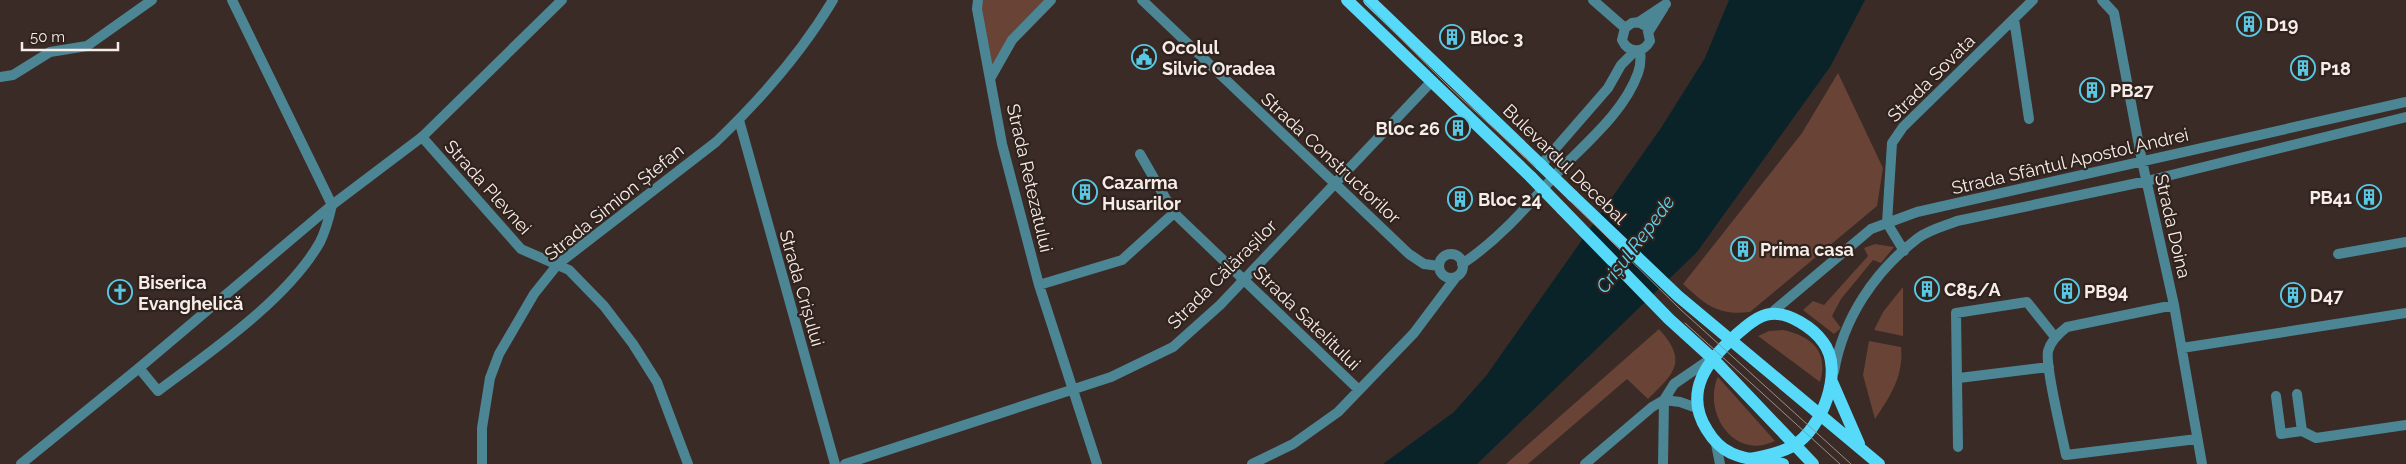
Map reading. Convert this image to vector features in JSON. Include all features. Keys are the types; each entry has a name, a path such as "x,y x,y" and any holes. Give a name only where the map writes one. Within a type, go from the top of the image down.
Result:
{"main road":[{"name":"Bulevardul Decebal","path":"1347,0 1531,177 1662,312 1712,358 1814,464"},
{"name":"Bulevardul Decebal","path":"1369,0 1678,296 1879,464"},
{"path":"1783,464 1750,459 1731,453 1716,444 1704,426 1697,408 1699,382 1712,358 1745,327 1770,314 1793,319 1806,326 1823,341 1831,360 1832,382 1853,434 1862,450"},
{"path":"1750,459 1780,452 1795,445 1806,434 1820,414 1832,382"}],"street":[{"path":"0,76 13,75 50,52 86,46 152,0"},
{"path":"139,368 158,391 252,317 288,282 320,242 327,225 332,205 232,0"},
{"path":"21,464 139,368 332,205 422,137 562,0"},
{"name":"Strada Simion Ștefan","path":"482,464 482,428 490,378 499,354 534,294 558,264 716,142 739,120 792,59 833,0"},
{"name":"Strada Retezatului","path":"978,0 977,9 1002,144 1039,285 1097,464"},
{"path":"991,77 1012,40 1051,0"},
{"name":"Strada Constructorilor","path":"1142,0 1332,184 1408,254 1424,264 1439,266"},
{"path":"1592,0 1625,28"},
{"name":"Strada Sovata","path":"1887,223 1892,143 1903,127 2033,0"},
{"name":"Strada Doina","path":"2102,0 2114,13 2142,161 2174,306 2202,464"},
{"path":"1541,166 1608,88 1622,65 1637,50 1648,45 1649,31 1667,2"},
{"path":"1622,65 1625,45 1622,33 1625,28 1632,22 1639,22 1667,2"},
{"path":"2014,19 2029,119"},
{"path":"1639,22 1649,31"},
{"path":"1462,264 1496,238 1599,130 1625,96 1641,62 1637,50 1625,45"},
{"name":"Strada Călărașilor","path":"845,464 1112,377 1172,347 1220,305 1332,184 1432,81"},
{"name":"Strada Sfântul Apostol Andrei","path":"1770,314 1871,229 1917,212 2406,102"},
{"name":"Strada Sfântul Apostol Andrei","path":"1832,382 1849,320 1864,294 1882,271 1919,237 1957,222 2147,181 2406,117"},
{"name":"Strada Crișului","path":"739,120 835,464"},
{"name":"Strada Plevnei","path":"422,137 521,249 569,270 596,295 642,357 667,404 688,464"},
{"name":"Strada Satelitului","path":"1140,154 1174,213 1359,390"},
{"path":"1039,285 1122,260 1174,213"},
{"path":"1887,223 1904,251"},
{"path":"2338,254 2406,242"},
{"path":"1252,464 1293,444 1317,429 1338,412 1414,334 1461,272 1462,264 1459,257 1452,254 1444,256 1439,266 1444,276 1456,277"},
{"path":"1958,448 1959,378 1956,314 2027,302 2055,337"},
{"path":"2174,306 2068,326 2055,337 2048,351 2049,367 2066,455 2197,439"},
{"path":"2182,348 2406,313"},
{"path":"1585,464 1652,407 1664,400 1674,384 1712,358"},
{"path":"1959,378 2049,367"},
{"path":"2297,394 2302,431"},
{"path":"2276,396 2281,434 2302,431 2316,438 2406,425"},
{"path":"1664,400 1680,402 1697,408"},
{"path":"1663,464 1664,400"},
{"path":"1716,444 1720,464"}],"shaded area":[{"path":"978,0 1051,0 1028,22 991,77"},
{"path":"1838,73 1883,168 1877,206 1750,312 1729,312 1712,307 1683,284 1802,133"},
{"path":"1875,244 1894,247 1881,263 1873,260 1841,299 1832,316 1841,328 1834,334 1803,310 1813,301 1824,305 1868,256 1864,248"},
{"path":"1903,287 1903,336 1874,330 1883,312"},
{"path":"1659,329 1673,350 1675,366 1665,382 1648,399 1627,379 1528,464 1506,464"},
{"path":"1783,330 1802,336 1816,347 1822,362 1820,382 1758,336 1769,331"},
{"path":"1869,341 1901,347 1900,367 1895,386 1875,419 1863,375"},
{"path":"1718,376 1775,441 1760,445 1747,444 1735,439 1725,430 1718,418 1714,405 1714,390"}],"water":[{"name":"Crișul Repede","path":"1729,0 1865,0 1830,67 1697,252 1477,464 1383,464 1454,412 1486,376 1661,128 1705,58"}],"tram line":[{"path":"1363,0 1450,88 1538,169 1680,309 1851,464"},
{"path":"1685,323 1840,464"}],"place":[{"name":"D19","path":"2249,24"},
{"name":"Bloc 3","path":"1452,37"},
{"name":"Ocolul Silvic Oradea","path":"1144,57"},
{"name":"P18","path":"2303,68"},
{"name":"PB27","path":"2092,90"},
{"name":"Bloc 26","path":"1458,128"},
{"name":"Cazarma Husarilor","path":"1085,192"},
{"name":"PB41","path":"2369,197"},
{"name":"Bloc 24","path":"1460,199"},
{"name":"Prima casa","path":"1743,249"},
{"name":"C85/A","path":"1927,289"},
{"name":"PB94","path":"2067,291"},
{"name":"Biserica Evanghelică","path":"120,292"},
{"name":"D47","path":"2293,295"}]}
